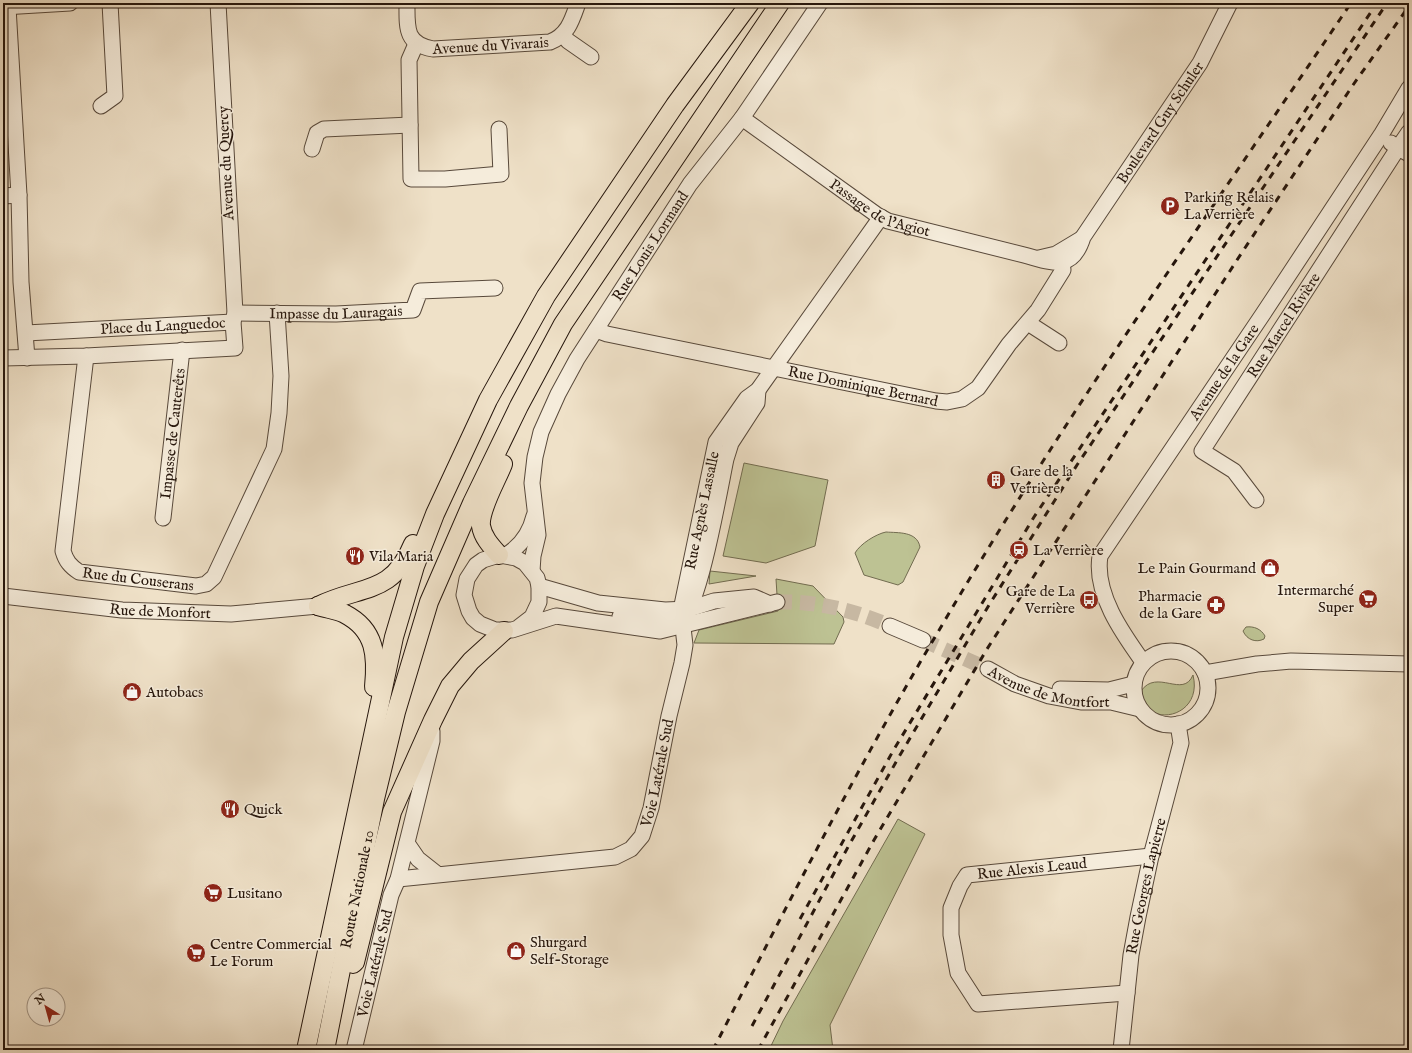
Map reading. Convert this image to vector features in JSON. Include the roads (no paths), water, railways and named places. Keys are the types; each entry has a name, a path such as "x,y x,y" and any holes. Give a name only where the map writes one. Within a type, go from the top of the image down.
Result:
{"main road":[{"path":"306,1050 394,637 415,566 432,521 488,400 546,296 739,11 750,3"},
{"name":"Route Nationale 10","path":"325,1050 375,799 396,712 429,602 472,503 519,406 563,324 780,3"},
{"path":"318,606 331,600 345,597 378,585 399,570 408,556 432,494 479,396 498,383"},
{"path":"503,555 485,537 481,526 482,516 521,423 519,406"},
{"path":"318,606 344,613 361,626 371,640 376,659 374,688 381,699"},
{"path":"340,980 355,962 392,812 433,720 450,686 471,661 511,629"}],"street":[{"path":"27,358 21,282 19,195 9,114 5,7 70,3"},
{"path":"101,106 115,96 110,3"},
{"name":"Avenue du Quercy","path":"218,3 234,318"},
{"path":"406,3 409,31 416,44 409,60 411,179 445,179 502,174 499,129"},
{"name":"Avenue du Vivarais","path":"416,44 433,49 550,42 563,34 570,26 578,3"},
{"name":"Rue Louis Lormand","path":"532,571 533,556 538,535 532,483 535,457 541,432 562,387 577,359 690,184 742,118 820,3"},
{"name":"Boulevard Guy Schuler","path":"1062,263 1074,254 1080,246 1083,237 1200,63 1230,3"},
{"name":"Avenue du Vivarais","path":"563,34 568,41 590,57"},
{"name":"Avenue de la Gare","path":"1143,662 1113,618 1098,566 1105,548 1182,435 1381,135 1409,88"},
{"name":"Passage de l'Agiot","path":"742,118 881,217 912,228 1036,258"},
{"path":"312,149 317,134 324,129 410,125"},
{"name":"Rue Marcel Rivière","path":"1202,451 1403,151 1409,132"},
{"path":"1381,135 1403,151"},
{"path":"3,196 19,195"},
{"name":"Rue Agnès Lassalle","path":"684,615 716,442 747,398 758,390 881,217"},
{"name":"Boulevard Guy Schuler","path":"1036,258 1061,251 1083,237"},
{"path":"1036,258 1046,262 1062,263"},
{"name":"Rue Dominique Bernard","path":"596,330 607,334 773,369 936,401 954,401 967,396 978,388 1009,344 1028,323 1063,270 1062,263"},
{"name":"Impasse du Lauragais","path":"234,318 277,313 356,313 413,310 420,291 495,288"},
{"name":"Rue du Couserans","path":"86,356 63,551 65,559 79,572 196,586 206,584 214,577 274,449 279,413 281,376 277,313"},
{"name":"Place du Languedoc","path":"3,358 86,356 235,348 234,318 26,333"},
{"path":"1028,323 1059,343"},
{"name":"Impasse de Cauterêts","path":"163,518 182,350"},
{"name":"Rue Agnès Lassalle","path":"684,615 700,577 726,459 731,443 757,404 758,390"},
{"path":"1182,435 1192,445 1234,471 1256,500"},
{"name":"Rue Louis Lormand","path":"503,555 515,549 524,540 531,526 535,511"},
{"path":"511,629 532,617 539,602 539,586 532,571 525,563 516,558 503,555 483,560 476,565 467,579 464,595 469,611 480,624 495,630 511,629 556,616 602,614 660,620 684,615"},
{"path":"539,586 598,603 665,610 684,615"},
{"name":"Rue de Monfort","path":"3,596 122,610 231,614 318,606"},
{"path":"556,616 660,631 684,615 714,601 754,597 773,603"},
{"name":"Voie Latérale Sud","path":"398,878 615,857 631,849 642,836 651,808 669,716 682,663 685,645 684,615"},
{"path":"890,626 923,640"},
{"path":"1167,650 1180,651 1191,656 1200,664 1206,674 1208,684 1204,705 1197,714 1188,721 1167,725 1157,722 1147,717 1140,709 1136,701 1133,684 1136,674 1143,662 1156,654 1167,650"},
{"path":"1206,674 1257,664 1291,661 1409,664"},
{"name":"Avenue de Montfort","path":"1133,684 1109,690 1069,690 1038,685 988,669 1015,684 1049,696 1081,702 1111,702 1140,709"},
{"name":"Voie Latérale Sud","path":"354,1050 391,895 398,878 432,741 433,720"},
{"name":"Rue Georges Lapierre","path":"1121,1050 1131,955 1151,856 1181,743 1178,724"},
{"path":"407,844 418,859 437,874"},
{"name":"Rue Alexis Leaud","path":"1127,993 978,1004 958,974 951,935 951,908 960,886 967,875 1151,856"}],"tunnel":[{"path":"777,602 821,605 849,611 890,626"},
{"path":"923,640 988,669"}],"railway":[{"path":"713,1050 850,787 908,683 986,551 1088,392 1351,3"},
{"path":"800,919 893,751 1034,517 1377,3"},
{"path":"752,1026 848,847 900,755 989,605 1077,465 1387,3"},
{"path":"758,1050 874,840 987,649 1237,260 1353,85 1409,6"}],"place":[{"name":"Parking Relais La Verrière","path":"1170,206"},
{"name":"Gare de la Verrière","path":"996,480"},
{"name":"La Verrière","path":"1019,550"},
{"name":"Vila Maria","path":"355,556"},
{"name":"Le Pain Gourmand","path":"1270,568"},
{"name":"Intermarché Super","path":"1368,599"},
{"name":"Gare de La Verrière","path":"1089,600"},
{"name":"Pharmacie de la Gare","path":"1216,605"},
{"name":"Autobacs","path":"132,692"},
{"name":"Quick","path":"230,809"},
{"name":"Lusitano","path":"213,893"},
{"name":"Shurgard Self-Storage","path":"516,951"},
{"name":"Centre Commercial Le Forum","path":"196,953"}]}
